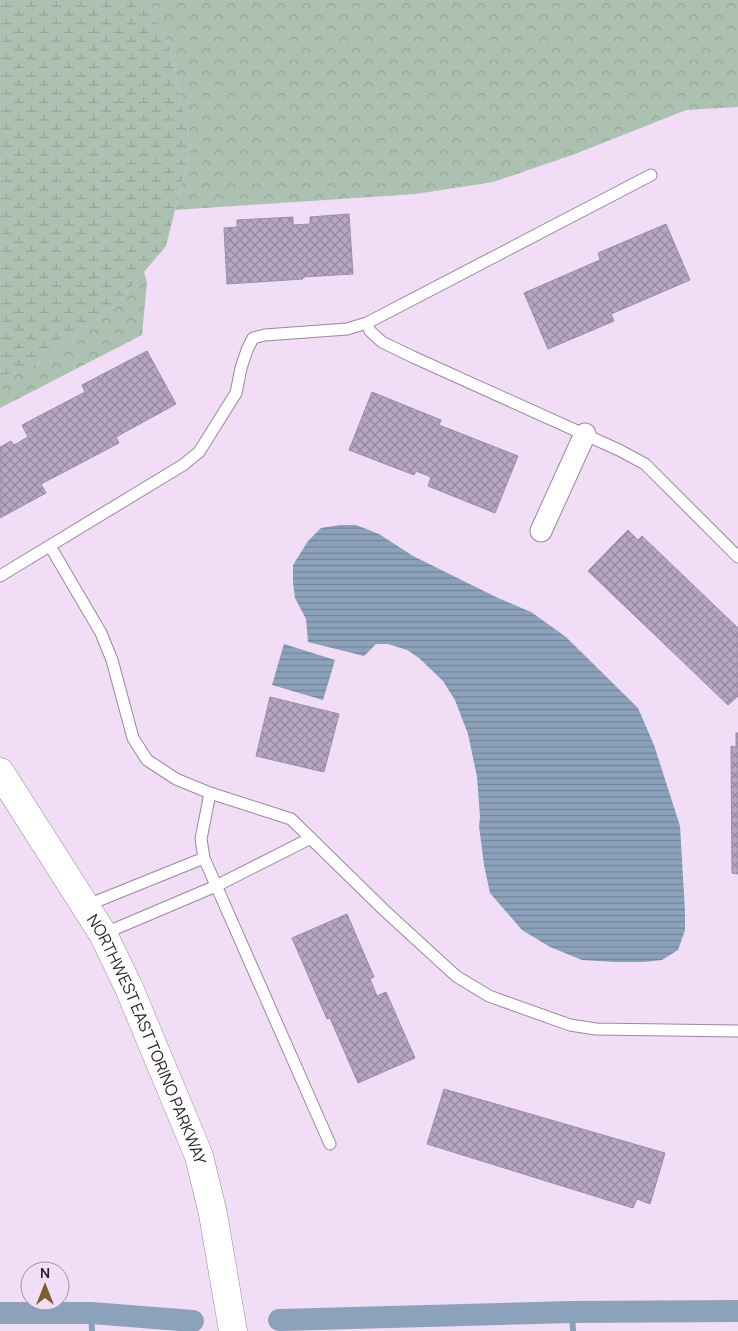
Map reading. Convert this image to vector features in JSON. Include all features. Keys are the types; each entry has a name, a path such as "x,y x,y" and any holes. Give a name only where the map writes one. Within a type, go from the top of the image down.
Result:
{"street":[{"path":"541,531 585,434"},
{"name":"NORTHWEST EAST TORINO PARKWAY","path":"0,772 102,934 130,988 199,1156 213,1214 233,1331"}],"lane":[{"path":"0,576 183,465 199,452 236,394 241,368 253,338 265,335 347,329 367,323 651,175"},
{"path":"367,323 370,331 382,342 405,354 585,434 645,464 738,557"},
{"path":"50,546 101,633 112,660 133,738 147,760 176,779 210,793 291,819 456,976 489,996 570,1025 596,1029 738,1031"},
{"path":"210,793 202,839 204,858 330,1144"},
{"path":"102,934 216,886 311,838"},
{"path":"85,906 204,858"}],"green space":[{"path":"0,0 145,0 170,49 191,146 166,246 116,305 38,363 0,378"},
{"path":"145,0 738,0 738,107 686,110 575,154 493,182 416,194 175,210 191,146 170,49"},
{"path":"144,272 147,282 142,335 0,408 0,378 38,363 116,305"}],"water":[{"path":"356,525 379,534 413,556 498,598 531,612 566,637 638,708 654,745 680,826 685,930 678,950 662,960 644,962 582,960 550,947 522,930 490,893 479,826 477,777 468,734 455,700 443,681 419,658 407,650 388,644 376,644 364,656 308,642 306,619 295,598 293,565 308,541 321,528"},
{"path":"284,644 335,660 323,700 272,685"}],"building":[{"path":"349,214 353,274 227,284 224,228 237,227 237,220 293,217 293,225 310,224 310,217"},
{"path":"666,224 690,280 611,314 614,321 548,349 524,293 600,260 598,253"},
{"path":"147,351 176,404 116,437 119,443 41,484 46,493 0,518 0,447 11,441 14,445 28,437 22,425 85,392 82,385"},
{"path":"372,392 441,420 439,425 518,456 495,513 428,486 431,477 416,471 414,475 349,450"},
{"path":"628,530 638,540 642,536 738,628 738,696 728,705 588,571"},
{"path":"270,697 339,714 324,772 256,756"},
{"path":"736,733 738,733 738,874 732,873 731,746 736,747"},
{"path":"347,914 374,977 370,979 377,996 386,992 415,1058 358,1083 330,1018 327,1019 292,938"},
{"path":"444,1089 665,1153 650,1204 637,1199 633,1208 427,1144"}],"waterway":[{"path":"279,1320 572,1312 738,1311"},
{"path":"572,1312 573,1331"},
{"path":"0,1313 91,1313 193,1321"},
{"path":"91,1313 92,1331"}]}
